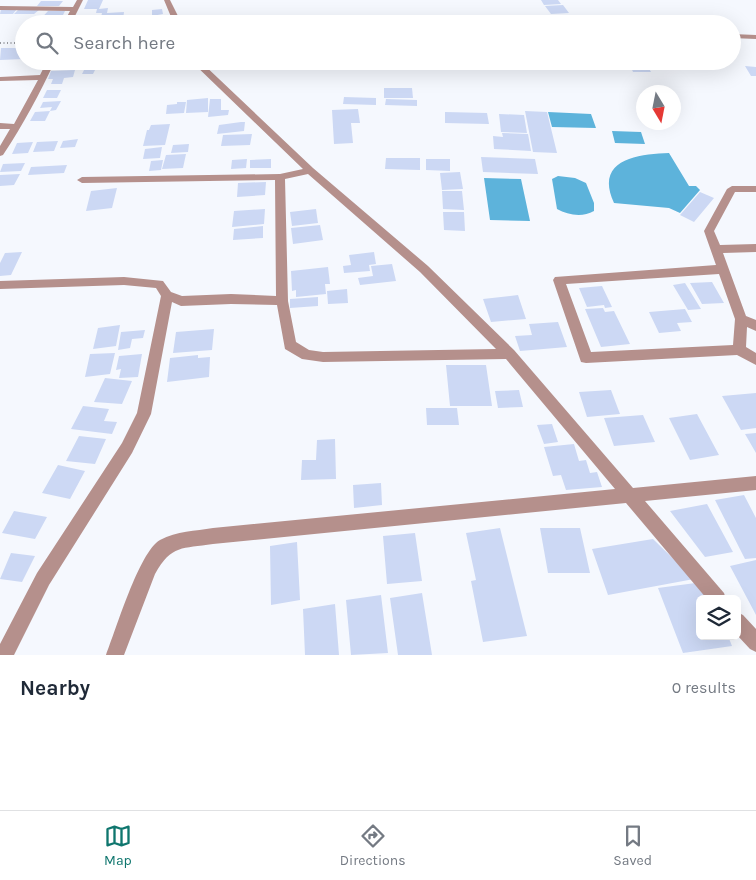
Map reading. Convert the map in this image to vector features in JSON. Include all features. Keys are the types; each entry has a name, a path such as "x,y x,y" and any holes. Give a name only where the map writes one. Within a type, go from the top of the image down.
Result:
{"street":[{"path":"72,15 80,0"},
{"path":"167,0 174,15"},
{"path":"0,8 76,9"},
{"path":"741,36 756,37"},
{"path":"0,153 47,70"},
{"path":"204,70 310,170 424,269 509,354 715,595"},
{"path":"0,79 44,77"},
{"path":"0,126 16,127"},
{"path":"82,180 280,177 310,170"},
{"path":"280,177 282,301 290,345 307,355 323,357 509,354"},
{"path":"739,350 741,319 708,230 732,189 756,189"},
{"path":"715,248 756,248"},
{"path":"722,269 559,280 586,358 739,350 756,360"},
{"path":"0,285 124,281 159,284 167,295 181,301 231,299 282,301"},
{"path":"4,655 43,579 127,448 144,414 167,295"},
{"path":"741,319 756,326"},
{"path":"115,655 150,564 162,549 179,542 214,536 756,483"},
{"path":"741,626 756,643"}],"path":[{"path":"0,42 15,43"}],"water":[{"path":"548,112 591,114 596,128 552,127"},
{"path":"612,131 641,132 645,144 615,143"},
{"path":"669,153 689,186 696,186 700,190 680,213 669,208 614,203 609,189 610,177 614,169 622,162 632,158"},
{"path":"558,176 575,178 586,183 594,203 594,211 575,215 557,209 552,179"},
{"path":"484,178 521,179 530,221 490,220"}],"building":[{"path":"88,0 103,0 99,9 108,8 107,13 124,12 124,15 102,15 102,13 96,13 97,9 84,9"},
{"path":"541,0 558,0 561,4 544,5"},
{"path":"41,1 63,1 59,6 37,6"},
{"path":"563,5 569,13 551,14 545,6"},
{"path":"1,9 17,9 13,14 0,14"},
{"path":"162,9 163,14 152,15 152,10"},
{"path":"18,10 39,10 34,14 14,14"},
{"path":"48,11 65,11 63,15 44,15"},
{"path":"1,48 15,48 15,59 0,60"},
{"path":"745,66 756,67 756,76 751,76"},
{"path":"75,70 73,77 64,78 62,84 51,84 53,79 48,79 51,71"},
{"path":"84,70 95,70 93,74 82,74"},
{"path":"632,70 650,70 651,72 633,72"},
{"path":"384,88 412,88 413,98 384,98"},
{"path":"47,90 61,90 57,98 43,98"},
{"path":"344,97 376,98 376,105 343,104"},
{"path":"208,98 208,112 186,113 187,100"},
{"path":"210,99 221,99 221,110 229,110 228,115 208,117"},
{"path":"386,99 417,100 417,106 385,105"},
{"path":"61,101 56,110 50,111 52,107 40,108 43,102"},
{"path":"177,102 186,102 184,113 166,114 167,105 177,104"},
{"path":"358,109 360,123 351,123 353,143 334,144 332,110"},
{"path":"50,111 45,121 30,121 35,112"},
{"path":"525,111 547,112 557,153 533,152"},
{"path":"445,112 487,113 489,124 445,123"},
{"path":"499,114 524,115 527,133 501,132"},
{"path":"245,122 244,131 217,134 219,125"},
{"path":"170,124 165,145 143,146 147,130 149,130 151,125"},
{"path":"502,133 528,134 531,151 494,149 493,136 503,137"},
{"path":"252,134 250,145 221,146 223,135"},
{"path":"78,139 75,147 60,148 63,141"},
{"path":"58,141 54,151 33,152 37,142"},
{"path":"33,142 28,153 12,154 17,143"},
{"path":"189,144 188,152 171,153 173,145"},
{"path":"162,147 160,158 143,159 145,149"},
{"path":"186,154 183,168 162,169 166,155"},
{"path":"481,157 535,159 538,174 483,172"},
{"path":"386,158 420,158 420,170 385,169"},
{"path":"247,159 246,168 231,169 232,160"},
{"path":"271,159 271,168 250,168 250,160"},
{"path":"426,159 450,159 450,171 426,170"},
{"path":"163,160 161,170 149,171 151,161"},
{"path":"25,163 21,171 0,172 3,164"},
{"path":"67,165 64,173 28,175 31,167"},
{"path":"460,172 463,189 442,190 440,173"},
{"path":"20,174 14,185 0,186 0,175"},
{"path":"266,182 265,195 237,197 238,183"},
{"path":"117,188 112,208 86,211 91,191"},
{"path":"442,191 462,191 464,210 443,209"},
{"path":"700,192 714,198 694,222 680,215"},
{"path":"265,209 264,224 232,227 234,211"},
{"path":"316,209 318,223 292,226 290,212"},
{"path":"443,212 464,212 465,231 444,230"},
{"path":"320,225 323,240 293,244 291,228"},
{"path":"263,226 263,238 233,240 234,229"},
{"path":"22,252 11,275 0,276 0,263 5,253"},
{"path":"374,252 376,264 369,265 370,271 344,273 343,266 351,265 349,255"},
{"path":"392,264 396,281 360,285 358,278 373,276 371,266"},
{"path":"328,267 330,284 325,284 326,294 296,297 296,290 292,291 291,271"},
{"path":"712,282 724,303 702,304 690,283"},
{"path":"685,283 701,309 688,310 673,285"},
{"path":"602,286 612,307 605,308 604,305 587,307 579,288"},
{"path":"347,289 348,303 328,304 327,291"},
{"path":"518,295 526,319 491,322 483,299"},
{"path":"318,297 318,306 290,308 290,299"},
{"path":"603,308 605,312 614,311 630,344 601,347 585,309"},
{"path":"685,309 692,322 677,323 681,331 659,333 649,312"},
{"path":"558,322 567,347 520,351 515,336 532,335 529,324"},
{"path":"120,325 116,346 93,349 98,328"},
{"path":"214,329 212,350 173,353 176,332"},
{"path":"145,330 143,338 132,339 130,348 118,350 121,332"},
{"path":"115,353 110,374 85,377 90,354"},
{"path":"142,354 138,377 119,378 121,369 116,370 119,356"},
{"path":"198,355 198,358 210,357 209,377 167,382 170,358"},
{"path":"446,365 486,365 492,406 450,406"},
{"path":"105,378 132,381 122,404 94,402"},
{"path":"519,390 523,407 498,408 495,391"},
{"path":"611,390 620,414 587,417 579,392"},
{"path":"756,393 756,428 741,430 722,396"},
{"path":"83,406 109,409 104,421 117,422 112,434 71,429"},
{"path":"426,408 457,408 459,425 427,425"},
{"path":"697,414 719,455 690,460 669,418"},
{"path":"643,415 655,442 614,446 604,418"},
{"path":"552,424 558,442 544,444 537,425"},
{"path":"756,433 756,453 745,434"},
{"path":"79,436 106,439 95,464 66,461"},
{"path":"335,439 336,479 301,480 302,460 316,460 317,440"},
{"path":"574,444 579,461 586,460 590,473 597,472 602,487 566,490 561,475 553,476 544,447"},
{"path":"58,465 85,471 70,499 42,493"},
{"path":"381,483 382,505 354,508 353,485"},
{"path":"744,495 756,518 756,558 745,559 715,500"},
{"path":"707,504 733,552 705,557 670,511"},
{"path":"14,511 47,517 35,539 2,533"},
{"path":"500,528 527,636 483,642 471,581 476,580 466,533"},
{"path":"540,528 580,528 590,573 548,573"},
{"path":"415,533 422,581 387,584 383,536"},
{"path":"653,539 694,579 608,595 592,549"},
{"path":"297,542 300,600 271,605 270,546"},
{"path":"11,553 35,556 22,582 0,579"},
{"path":"756,560 756,615 730,566"},
{"path":"703,582 709,595 696,595 696,640 730,640 732,646 683,653 658,588"},
{"path":"422,593 432,655 398,655 390,598"},
{"path":"381,595 388,653 351,655 346,600"},
{"path":"335,604 339,655 305,655 303,609"}]}
